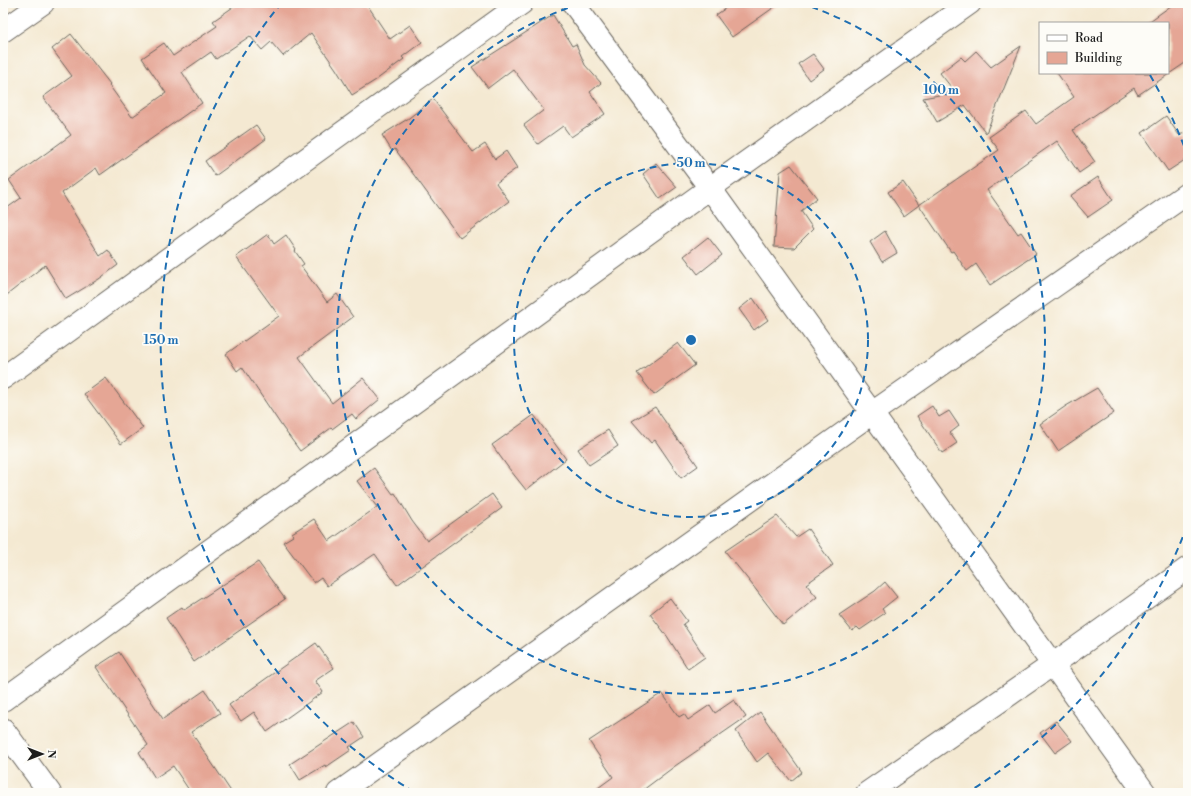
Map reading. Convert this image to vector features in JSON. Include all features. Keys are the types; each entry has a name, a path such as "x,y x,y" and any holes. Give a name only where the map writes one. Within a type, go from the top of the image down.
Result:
{"street":[{"path":"3,31 42,3"},
{"path":"3,378 522,3"},
{"path":"573,3 710,188 1145,793"},
{"path":"3,700 710,188 970,3"},
{"path":"338,793 872,413 1188,192"},
{"path":"867,793 1052,665 1188,568"},
{"path":"3,729 50,793"}],"building":[{"path":"239,3 366,3 390,39 410,25 422,42 402,57 404,59 376,80 352,95 311,33 283,56 271,42 262,50 250,36 216,59 211,52 182,72 202,103 100,175 96,168 62,193 100,256 108,250 118,265 99,279 66,299 45,265 3,298 3,211 21,198 9,180 71,135 43,97 72,76 52,49 71,34 110,84 109,85 132,117 166,93 142,58 164,43 173,56 217,26 213,21"},
{"path":"733,3 780,3 732,37 716,15"},
{"path":"1175,3 1188,3 1188,61 1169,74 1169,22 1148,22"},
{"path":"553,15 572,46 576,44 585,65 601,83 590,92 605,114 571,137 563,126 538,144 524,125 544,110 513,69 488,88 472,67"},
{"path":"1021,46 986,133 965,105 937,122 923,98 955,92 940,73 961,57 965,61 976,51 991,67"},
{"path":"813,54 824,69 809,80 798,64"},
{"path":"1058,74 1169,74 1138,95 1134,88 1073,130 1095,162 1079,173 1057,141 987,190 1018,234 1021,232 1036,254 990,285 976,264 967,271 953,251 951,252 919,205 999,150 989,137 1026,111 1036,124 1074,97"},
{"path":"433,99 473,152 485,144 495,159 506,151 517,168 496,183 509,201 460,238 395,149 392,151 382,135 409,118"},
{"path":"1166,116 1179,135 1188,132 1188,158 1168,171 1142,133"},
{"path":"256,125 266,139 215,176 205,161"},
{"path":"656,163 677,187 660,199 643,174"},
{"path":"791,165 817,198 801,211 813,229 794,248 774,247 780,172"},
{"path":"1098,177 1113,200 1088,217 1070,196"},
{"path":"903,182 919,205 904,216 888,192"},
{"path":"885,231 897,253 882,262 870,242"},
{"path":"268,234 274,244 286,235 304,264 301,266 327,302 337,294 353,317 299,357 332,403 363,378 380,399 356,419 352,414 300,451 242,367 237,371 226,354 279,316 236,257"},
{"path":"708,237 722,255 698,274 684,256"},
{"path":"753,298 768,320 754,330 739,309"},
{"path":"678,343 695,365 654,395 637,373"},
{"path":"106,378 143,428 121,444 84,394"},
{"path":"1097,388 1114,413 1058,451 1040,424 1066,406"},
{"path":"932,406 939,417 949,411 959,426 950,433 957,443 942,453 917,416"},
{"path":"655,407 698,466 681,478 655,440 651,443 632,421"},
{"path":"534,415 566,459 526,490 492,445"},
{"path":"608,430 618,446 589,465 578,449"},
{"path":"374,468 393,494 395,493 412,521 427,541 492,494 502,508 397,585 375,554 327,586 321,578 314,583 283,542 293,536 292,533 314,519 329,541 377,507 357,481"},
{"path":"777,516 796,537 808,529 833,565 806,584 817,597 783,625 725,551"},
{"path":"258,562 285,599 194,662 166,618 182,607 184,610"},
{"path":"885,582 897,597 882,609 885,613 860,630 857,627 852,631 839,615 875,591"},
{"path":"670,598 687,621 683,624 705,657 688,669 667,636 650,614"},
{"path":"316,643 334,668 315,681 323,692 267,732 254,712 241,721 229,705"},
{"path":"119,652 163,719 205,690 220,713 191,732 232,793 191,793 173,766 155,778 139,752 148,745 96,667"},
{"path":"662,693 679,717 684,714 688,720 710,705 715,713 734,700 746,717 639,793 591,793 613,777 589,741"},
{"path":"760,712 802,772 791,781 768,753 757,762 736,731"},
{"path":"1056,721 1072,741 1055,753 1040,733"},
{"path":"354,722 364,737 349,747 351,750 326,767 325,765 300,780 290,764"}]}
